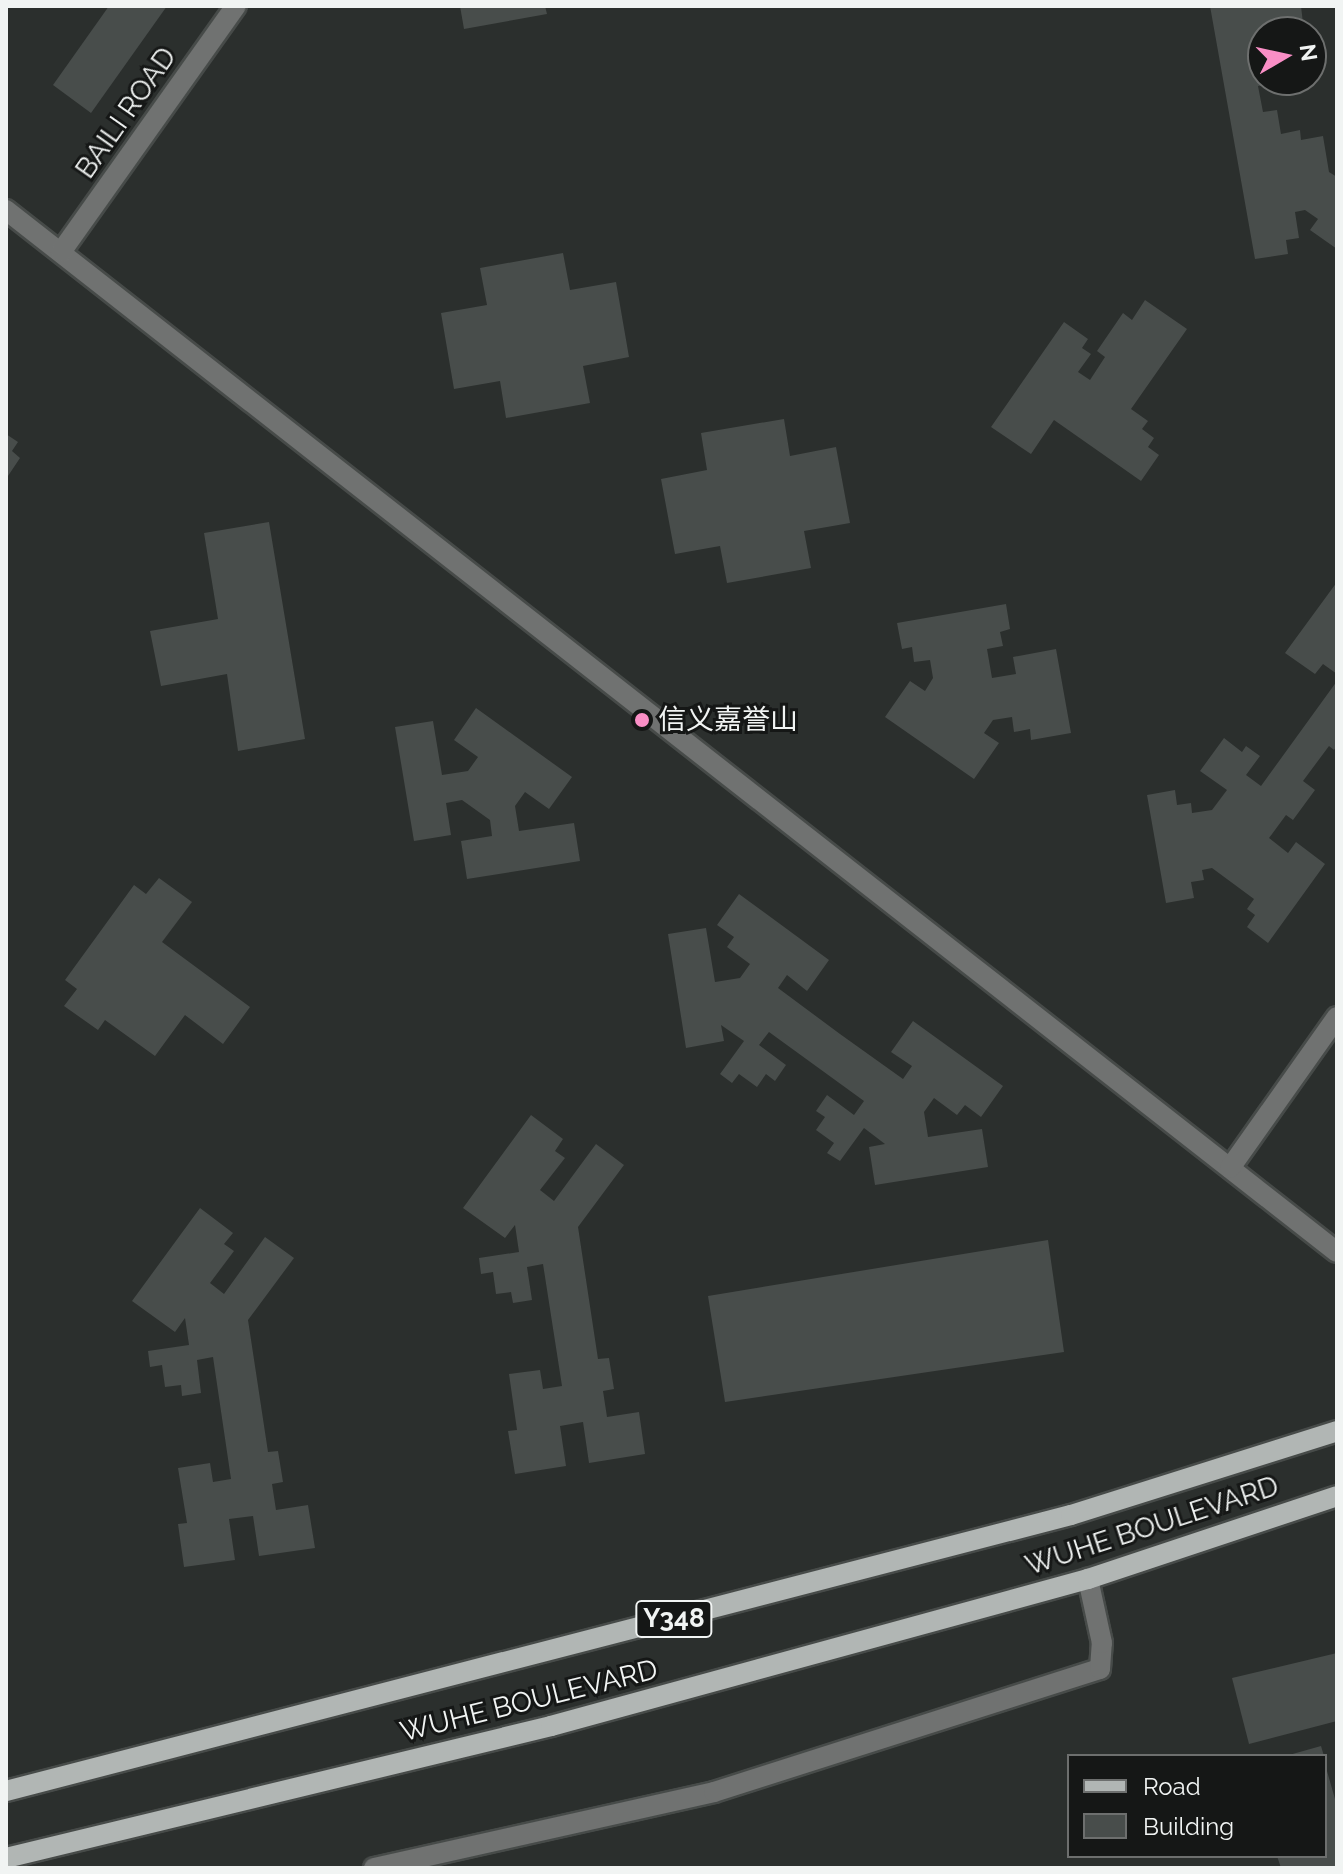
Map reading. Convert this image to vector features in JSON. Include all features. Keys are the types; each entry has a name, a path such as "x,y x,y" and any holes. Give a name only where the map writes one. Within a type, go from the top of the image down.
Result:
{"main road":[{"name":"WUHE BOULEVARD","path":"6,1791 1071,1515 1337,1431"},
{"name":"WUHE BOULEVARD","path":"6,1858 551,1726 1088,1579 1337,1496"}],"street":[{"name":"BAILI ROAD","path":"61,252 236,6"},
{"path":"6,210 1337,1252"},
{"path":"1230,1168 1337,1017"},
{"path":"374,1868 714,1792 1100,1669 1102,1643 1088,1579"}],"building":[{"path":"109,6 167,6 91,113 53,85"},
{"path":"460,6 545,6 547,14 464,29"},
{"path":"1210,6 1301,6 1302,16 1247,16 1247,96 1260,96 1263,112 1277,110 1281,134 1300,130 1301,140 1323,136 1329,172 1337,177 1337,249 1310,230 1318,219 1305,210 1295,212 1299,238 1286,240 1288,254 1255,259"},
{"path":"563,253 570,290 616,282 629,357 583,366 590,403 506,418 500,381 454,389 441,313 487,305 480,268"},
{"path":"1145,300 1187,329 1131,409 1148,421 1142,429 1154,438 1148,447 1159,455 1141,481 1054,420 1031,454 991,427 1064,322 1088,339 1082,348 1091,354 1078,372 1090,380 1105,357 1097,351 1123,313 1132,320"},
{"path":"784,419 790,456 836,447 850,523 804,531 811,568 727,583 720,546 675,554 661,479 707,470 701,433"},
{"path":"6,434 18,442 12,451 20,458 6,479"},
{"path":"269,522 305,739 238,751 227,674 161,686 150,631 218,619 204,533"},
{"path":"1337,582 1337,674 1323,664 1315,674 1285,653"},
{"path":"1006,604 1010,629 1000,632 1003,646 987,649 992,678 1016,674 1013,657 1056,649 1071,733 1031,740 1030,729 1014,732 1012,717 993,720 984,733 999,743 974,779 885,717 910,681 925,691 933,678 930,660 914,662 912,647 902,649 897,623"},
{"path":"1337,681 1337,746 1334,750 1329,746 1303,781 1315,790 1293,820 1286,815 1269,838 1288,853 1296,842 1325,864 1268,943 1247,927 1255,915 1247,909 1254,899 1212,868 1202,870 1204,880 1191,882 1194,898 1166,903 1147,795 1175,790 1177,805 1191,803 1192,813 1212,810 1227,790 1200,771 1224,738 1242,752 1246,746 1260,756 1246,775 1261,786"},
{"path":"476,708 572,777 549,809 525,792 515,806 519,831 574,823 580,861 467,879 461,841 492,836 490,820 462,800 446,803 451,835 414,841 395,727 433,721 442,775 468,771 478,757 454,740"},
{"path":"159,878 192,902 162,942 250,1007 223,1044 185,1015 155,1056 105,1020 98,1030 64,1006 77,989 65,980 134,885 146,894"},
{"path":"739,894 829,960 807,991 787,975 778,988 840,1034 903,1079 912,1066 891,1052 913,1021 1003,1086 981,1117 965,1105 957,1115 934,1098 924,1112 928,1137 982,1129 988,1167 875,1185 869,1147 885,1144 864,1128 840,1161 827,1153 834,1143 816,1130 825,1117 816,1111 827,1095 854,1115 864,1101 769,1032 759,1045 786,1065 775,1081 766,1074 757,1087 739,1074 732,1083 720,1074 744,1041 721,1025 724,1041 686,1048 668,934 706,928 715,982 740,978 750,964 727,947 734,937 717,925"},
{"path":"531,1115 563,1139 555,1151 565,1158 540,1190 554,1201 596,1144 624,1165 578,1227 598,1359 609,1358 614,1389 603,1391 607,1417 639,1412 645,1454 589,1463 583,1422 560,1426 566,1466 515,1474 508,1431 517,1430 509,1374 540,1370 543,1389 562,1386 543,1264 527,1267 532,1300 513,1303 511,1292 496,1294 493,1272 481,1274 479,1258 519,1252 515,1225 505,1238 463,1208"},
{"path":"200,1208 233,1233 224,1244 234,1251 210,1283 224,1294 265,1237 294,1258 248,1320 268,1452 278,1451 283,1482 272,1484 276,1510 308,1505 315,1548 259,1556 253,1516 229,1519 235,1560 184,1567 178,1524 187,1523 178,1468 210,1463 213,1482 231,1479 213,1357 197,1360 201,1393 182,1396 181,1385 165,1387 162,1365 150,1367 148,1351 189,1345 185,1318 175,1332 132,1301"},
{"path":"1048,1240 1064,1352 725,1402 708,1296"},
{"path":"1337,1653 1337,1721 1249,1744 1232,1678"},
{"path":"1321,1746 1323,1754 1293,1754"},
{"path":"1327,1771 1337,1806 1337,1868 1281,1868 1278,1858 1327,1858"}],"place":[{"name":"信义嘉誉山","path":"642,720"}]}
